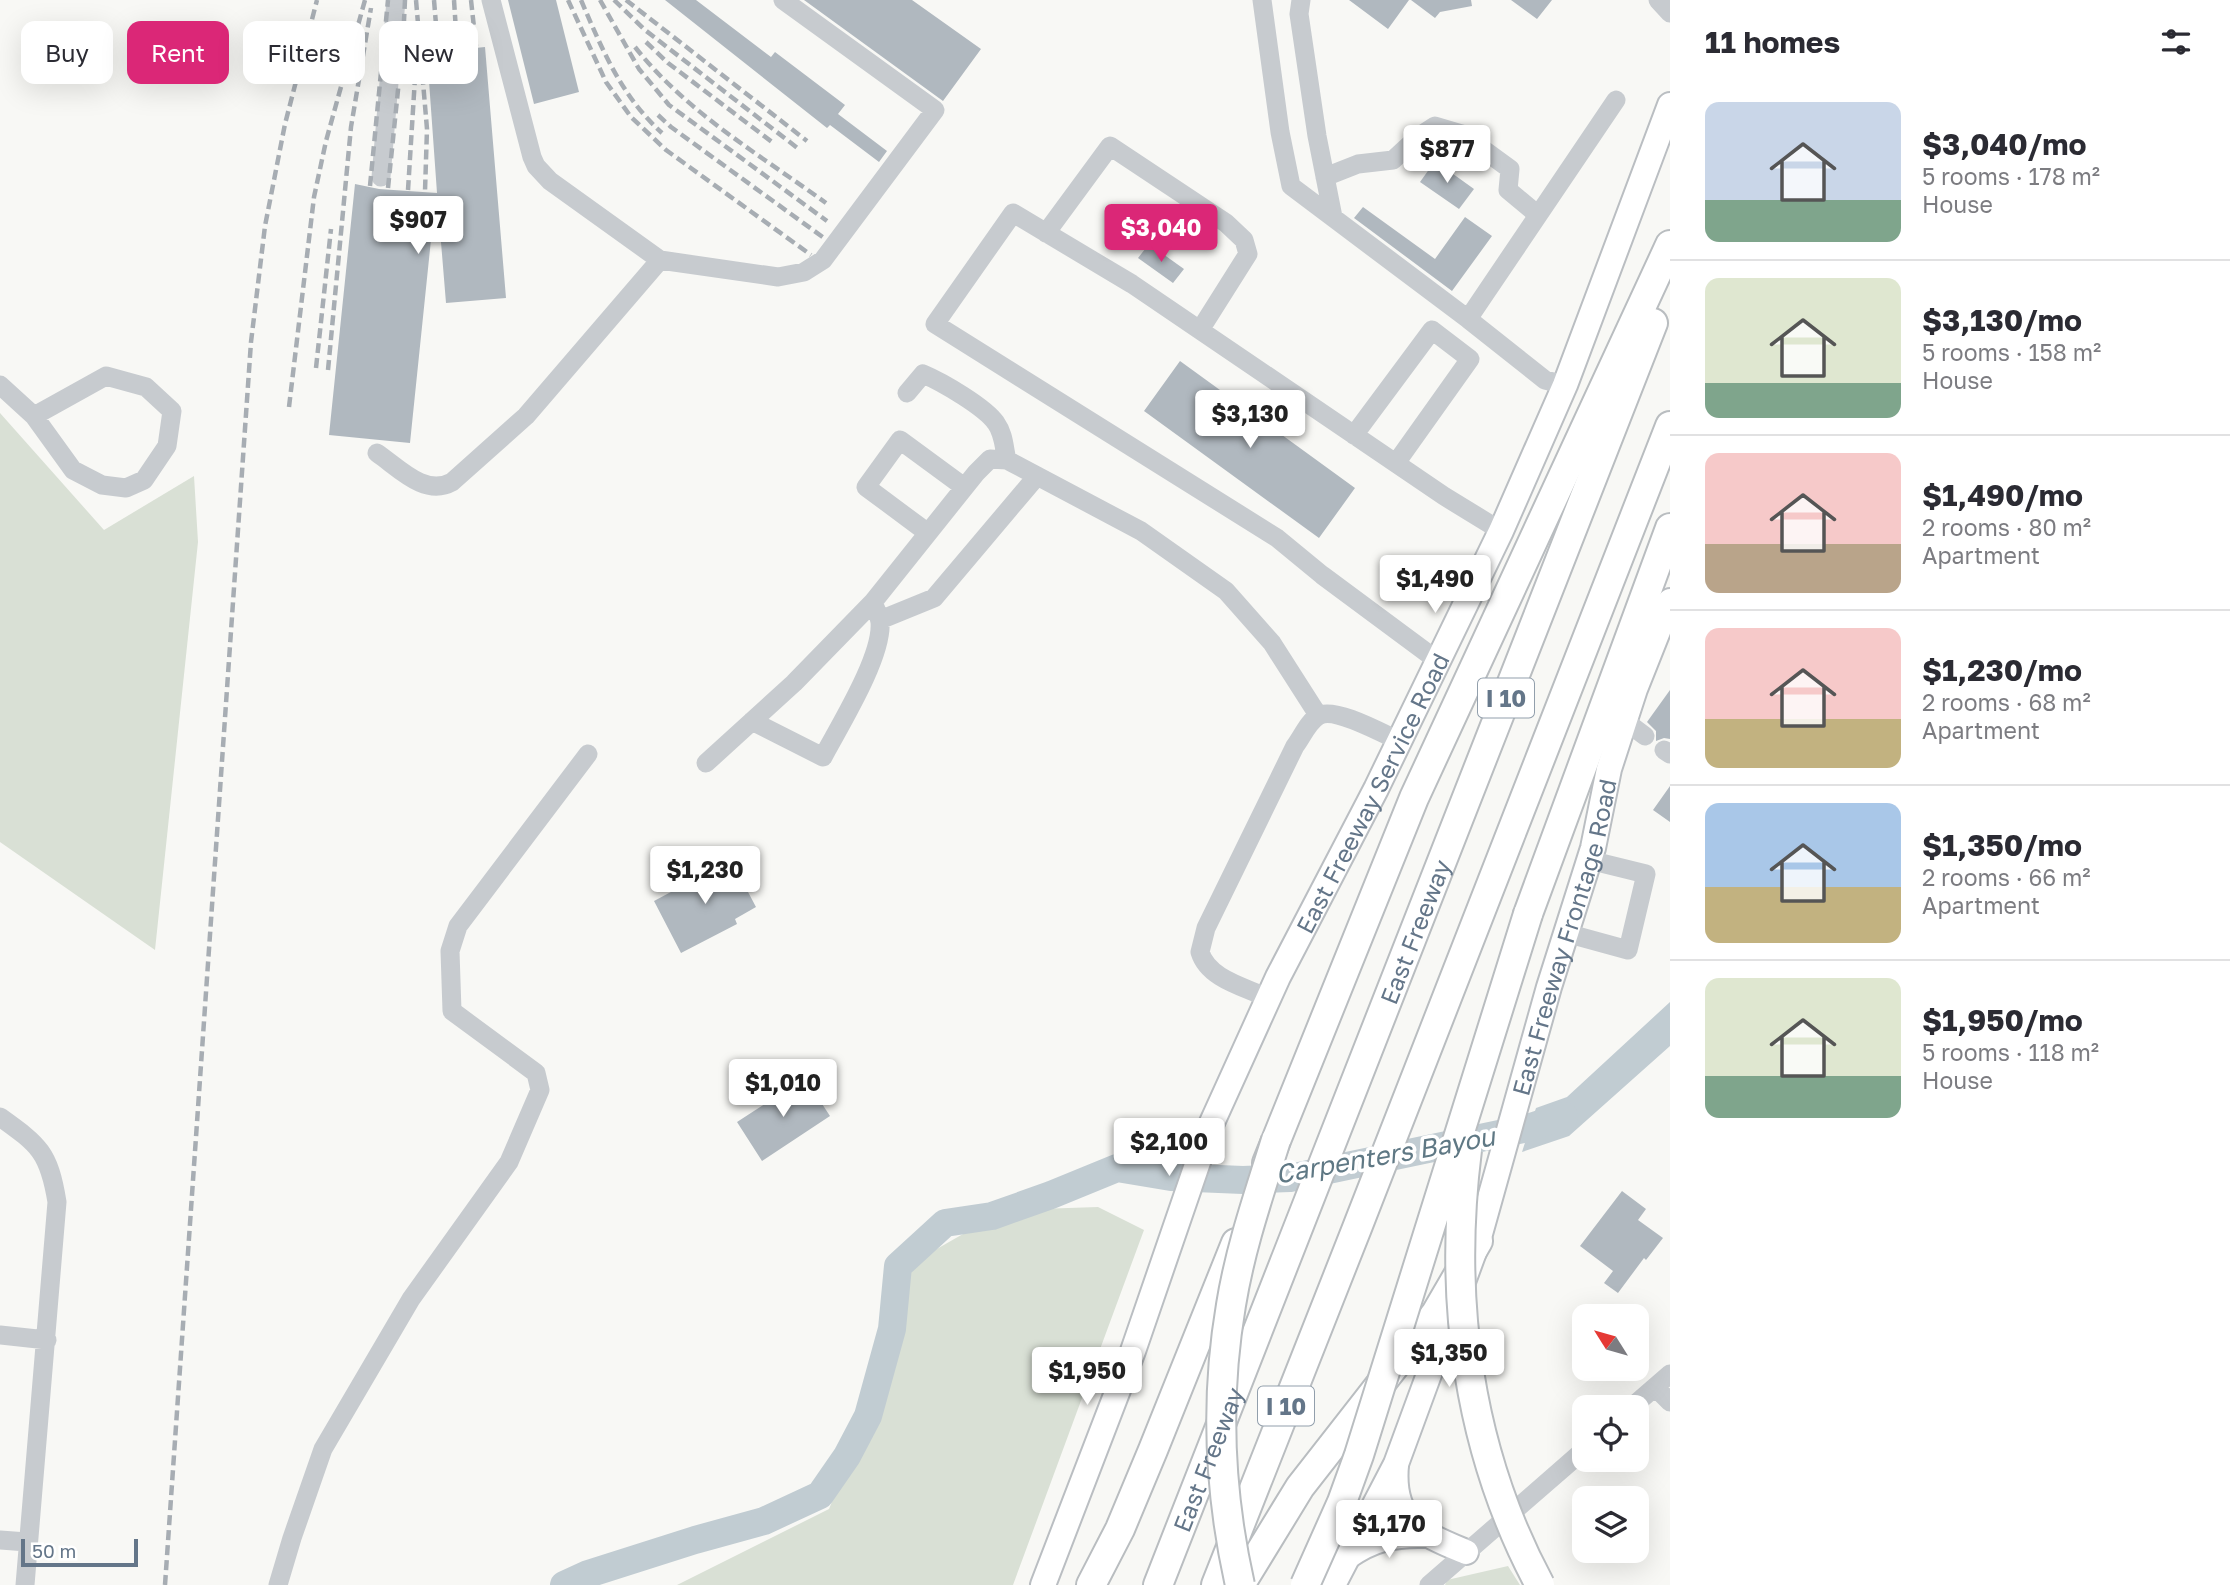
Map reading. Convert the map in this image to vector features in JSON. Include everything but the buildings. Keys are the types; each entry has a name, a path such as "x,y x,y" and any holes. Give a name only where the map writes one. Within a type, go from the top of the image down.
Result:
{"highway":[{"path":"1091,1585 1153,1450 1396,842 1446,727 1670,245"},
{"name":"East Freeway","path":"1158,1585 1670,279"},
{"name":"I 10","path":"1216,1585 1670,426"},
{"path":"1305,1585 1342,1502 1359,1455 1528,914 1670,528"},
{"path":"1496,1011 1478,1085 1465,1159 1460,1231 1462,1315 1465,1352 1483,1443 1510,1522 1540,1585"},
{"path":"1240,1585 1226,1511 1222,1470 1220,1421 1223,1364 1236,1277 1276,1140"},
{"path":"1240,1585 1300,1488 1333,1442 1436,1313 1478,1241"}],"main road":[{"name":"East Freeway Service Road","path":"1043,1585 1133,1351 1210,1128 1268,998 1399,741 1501,531 1565,385 1670,105"},
{"name":"East Freeway Frontage Road","path":"1333,1585 1396,1464 1478,1241 1528,1061 1589,860 1609,769 1670,601"},
{"path":"1396,1464 1394,1481 1402,1509 1425,1535"},
{"path":"1345,1559 1363,1546 1386,1537 1425,1535 1466,1552"}],"street":[{"path":"381,177 397,0"},
{"path":"491,0 536,166 550,181 660,260 778,277 796,275 814,267 830,252 935,110 783,0"},
{"path":"1262,0 1280,132 1291,186 1545,380 1565,385"},
{"path":"1301,0 1299,14 1333,217"},
{"path":"1658,0 1670,13"},
{"path":"1468,319 1616,100"},
{"path":"1325,177 1359,164 1393,160 1418,137 1435,127 1462,134 1510,169 1508,190 1538,215"},
{"path":"1046,233 1110,146 1226,223 1244,240 1248,254 1200,330"},
{"path":"1438,662 1277,538 935,324 1013,213 1132,284 1444,496 1501,531"},
{"path":"377,453 425,486 442,487 452,482 526,416 660,260"},
{"path":"1354,435 1432,330 1470,359 1396,463"},
{"path":"906,393 923,374 948,387 996,422 1007,460"},
{"path":"0,385 34,416 73,470 102,485 126,488 144,480 167,446 172,411 146,387 106,376 34,416"},
{"path":"928,533 866,487 900,440 964,487"},
{"path":"706,763 794,683 873,601 964,487 990,459 1007,460 1141,531 1226,591 1272,643 1318,715"},
{"path":"880,620 934,598 1037,476"},
{"path":"752,721 823,757 857,692 879,642 880,620 873,601"},
{"path":"1268,998 1217,975 1208,967 1200,952 1202,939 1295,746 1318,715 1332,712 1399,741"},
{"path":"1625,721 1645,736"},
{"path":"278,1585 323,1449 411,1299 509,1162 541,1090 536,1073 452,1011 450,951 458,926 588,754"},
{"path":"1566,933 1628,950 1646,874 1589,860"},
{"path":"0,1117 33,1141 42,1153 54,1185 57,1220 25,1585"},
{"path":"0,1335 47,1340"},
{"path":"1646,1395 1670,1374"},
{"path":"1655,1387 1670,1402"},
{"path":"1429,1585 1572,1460"},
{"path":"0,1539 27,1542"}],"shaded area":[{"path":"0,413 104,530 194,476 198,542 155,950 0,842"},
{"path":"1670,1002 1670,1046 1569,1136 1522,1152 1536,1108 1567,1097"},
{"path":"1098,1207 1144,1230 1013,1585 677,1585 829,1509 897,1345 907,1266 1005,1210"},
{"path":"1508,1566 1520,1585 1445,1585 1447,1580"}],"waterway":[{"name":"Carpenters Bayou","path":"564,1585 588,1574 764,1521 820,1495 847,1456 868,1416 892,1329 898,1266 945,1223 992,1216 1117,1168 1171,1177 1243,1180 1290,1178 1528,1128 1564,1116"}],"railway":[{"path":"165,1585 251,342 265,226 285,124 317,0"},
{"path":"289,407 314,197 326,141 365,0"},
{"path":"370,186 388,0"},
{"path":"388,188 405,0"},
{"path":"416,0 427,129 425,191"},
{"path":"434,0 436,21"},
{"path":"454,0 455,21"},
{"path":"471,0 473,21"},
{"path":"568,0 606,82 631,117 666,150 811,255"},
{"path":"581,0 605,54 624,88 662,133"},
{"path":"600,0 639,69 669,105 827,221"},
{"path":"614,0 645,30 800,150"},
{"path":"626,0 807,141"},
{"path":"328,370 351,127 371,8"},
{"path":"646,42 668,63 772,142"},
{"path":"635,47 655,70 700,112 826,203"},
{"path":"408,190 415,84"},
{"path":"658,115 824,238"},
{"path":"316,368 331,229"}]}
